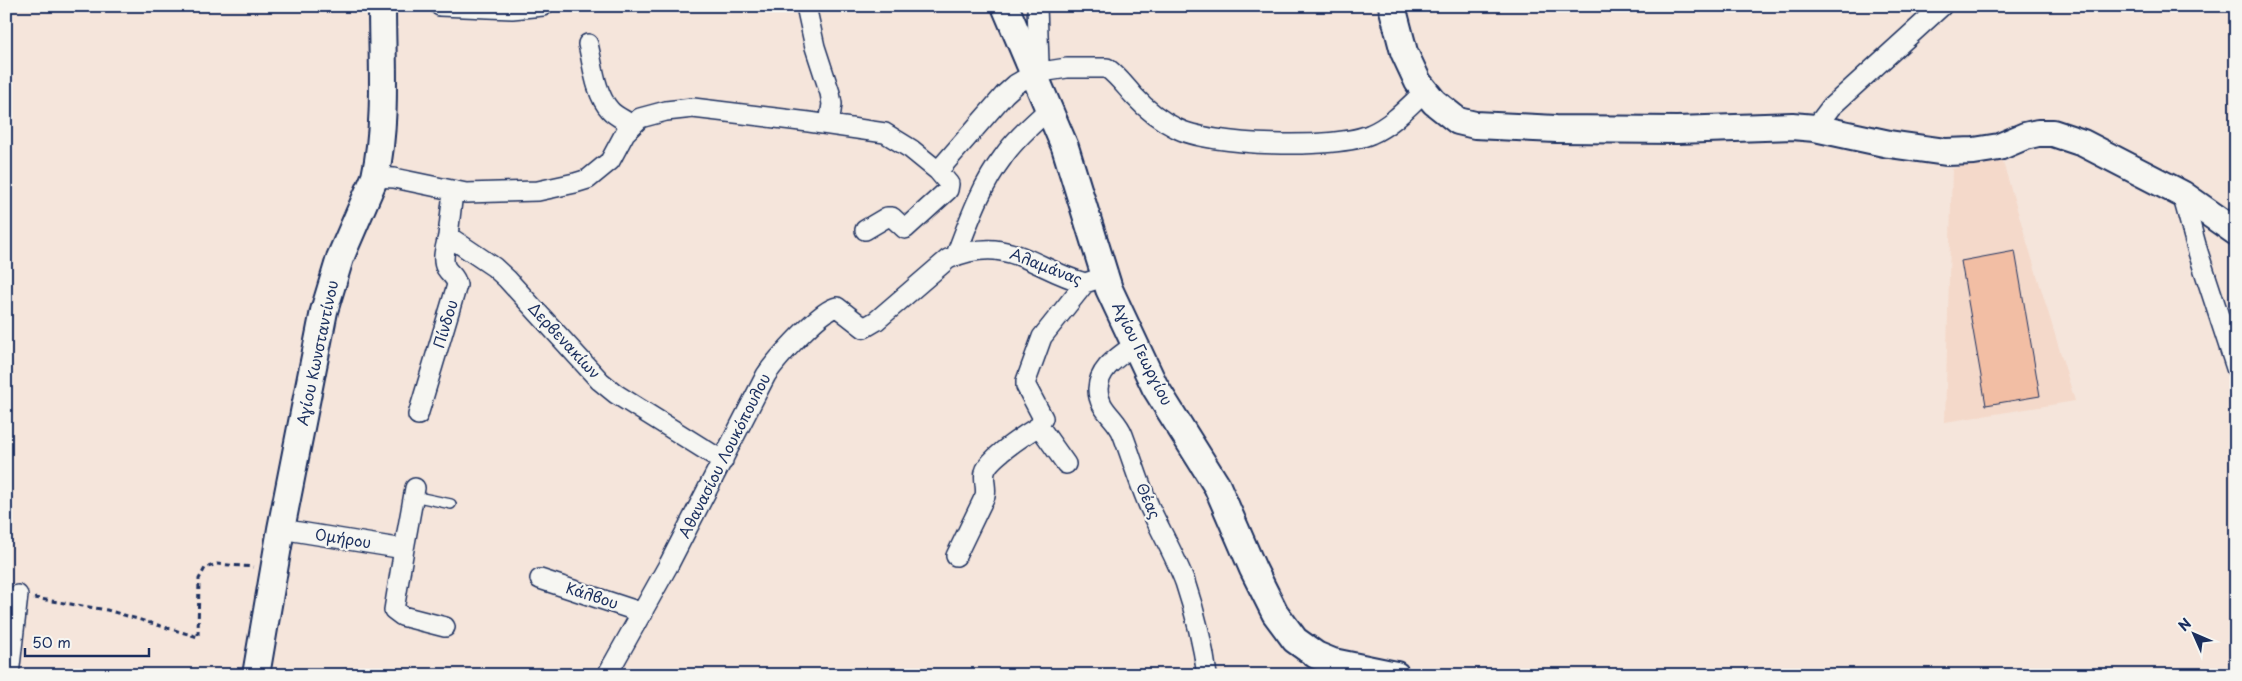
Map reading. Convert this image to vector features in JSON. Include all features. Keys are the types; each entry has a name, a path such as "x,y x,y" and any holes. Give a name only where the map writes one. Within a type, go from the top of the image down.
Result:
{"street":[{"path":"440,6 512,9 543,6"},
{"name":"Αγίου Γεωργίου","path":"1005,6 1065,147 1095,280 1135,344 1155,387 1218,486 1253,569 1285,628 1306,650 1316,655 1333,662 1396,675"},
{"path":"1034,73 1039,63 1037,6"},
{"path":"1392,6 1404,52 1412,72 1424,92 1447,114 1458,120 1475,125 1556,130 1792,126 1815,128 1889,144 1946,152 1974,151 1999,147 2025,136 2038,133 2053,133 2084,144 2182,194 2236,232"},
{"name":"Αγίου Κωνσταντίνου","path":"256,675 281,529 318,340 340,258 375,177 382,124 374,7"},
{"path":"808,7 813,38 832,104 829,124"},
{"path":"1815,128 1831,107 1937,8"},
{"path":"588,44 599,91 605,104 611,111 632,125"},
{"path":"938,170 1005,94 1016,84 1034,73 1067,68 1107,68 1155,115 1177,129 1221,141 1348,142 1371,134 1397,118 1424,92"},
{"path":"375,177 418,182 453,192 538,191 588,179 610,161 625,134 640,118 666,111 694,108 829,124 885,134 911,149 938,170 949,184 948,190 905,229 887,216 865,230"},
{"path":"956,255 971,216 1002,158 1018,139 1049,109"},
{"path":"448,236 453,192"},
{"path":"2182,194 2198,252 2236,368"},
{"name":"Πίνδου","path":"418,415 457,284 455,277 446,268 444,257 448,236"},
{"name":"Δερβενακίων","path":"448,236 494,267 507,279 600,381 616,394 723,462"},
{"name":"Αλαμάνας","path":"956,255 988,250 1013,253 1095,280"},
{"name":"Αθανασίου Λουκόπουλου","path":"607,675 643,613 723,462 759,387 771,368 826,311 837,307 860,326 864,328 870,326 940,264 956,255"},
{"path":"956,556 985,496 985,472 991,462 1039,426 1043,418 1026,386 1026,381 1042,337 1095,280"},
{"name":"Θέας","path":"1135,344 1106,366 1100,381 1099,398 1107,413 1123,434 1132,465 1185,582 1207,675"},
{"path":"1039,426 1066,464"},
{"path":"414,492 394,610 402,616 445,627"},
{"name":"Ομήρου","path":"281,529 404,549"},
{"name":"Κάλβου","path":"540,579 643,613"},
{"path":"9,675 18,595"}],"lane":[{"path":"414,492 451,504"}],"path":[{"path":"18,595 107,610 198,637 199,579 205,568 217,564 274,570"}],"shaded area":[{"path":"2001,156 2075,401 1945,422 1952,169"},
{"path":"269,668 348,675 268,675"}],"building":[{"path":"2015,251 2040,396 1986,405 1961,261"}]}
